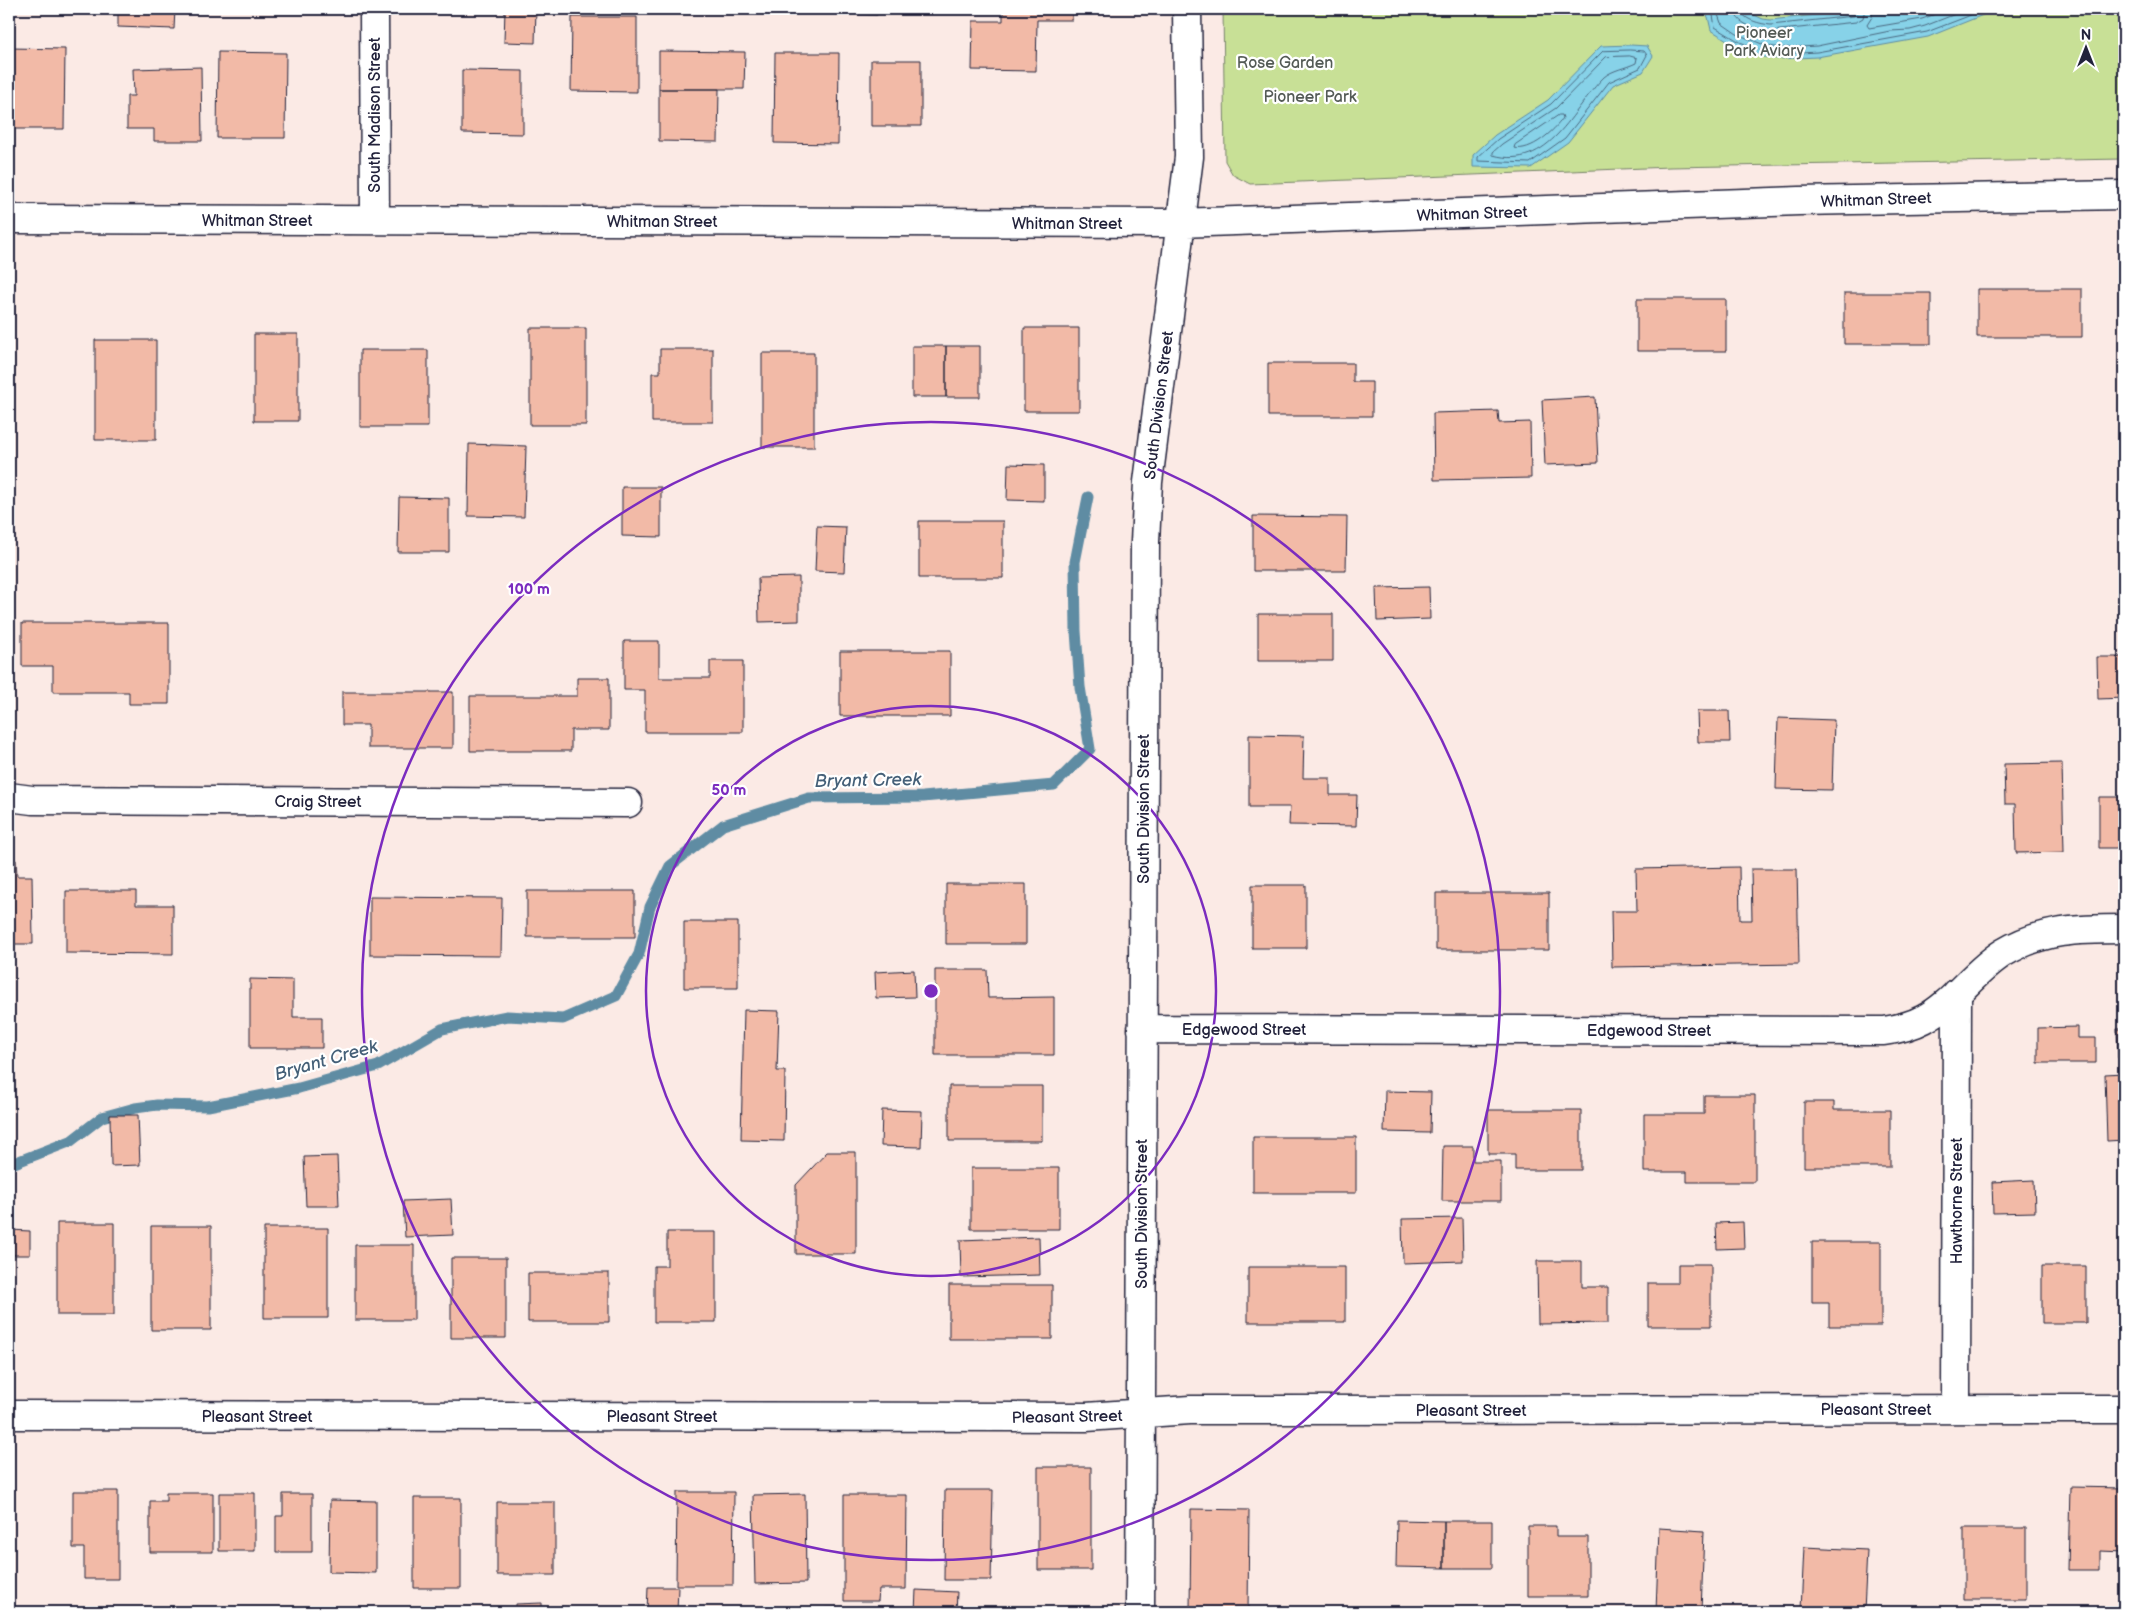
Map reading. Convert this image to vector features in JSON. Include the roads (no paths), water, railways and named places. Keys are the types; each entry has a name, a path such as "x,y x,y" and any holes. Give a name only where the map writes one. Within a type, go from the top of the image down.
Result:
{"street":[{"name":"South Madison Street","path":"374,9 375,220"},
{"name":"South Division Street","path":"1140,1612 1145,542 1148,482 1179,223 1186,188 1189,157 1187,9"},
{"name":"Whitman Street","path":"9,220 1179,223 1799,201 2124,195"},
{"name":"Craig Street","path":"9,797 32,800 628,803"},
{"name":"Edgewood Street","path":"1142,1029 1884,1031 1905,1027 1924,1019 1941,1008 1977,973 2003,953 2029,940 2074,929 2124,929"},
{"name":"Hawthorne Street","path":"1956,993 1956,1409"},
{"name":"Pleasant Street","path":"9,1415 1086,1417 1190,1410 2124,1409"}],"water":[{"path":"1701,9 1741,9 1763,19 1770,20 1874,9 1998,9 1928,37 1817,57 1778,59 1763,57 1738,47 1711,30 1708,17"},
{"path":"1601,46 1647,46 1653,56 1643,72 1613,85 1568,142 1531,168 1473,167 1473,155 1495,135 1548,100"}],"waterway":[{"name":"Bryant Creek","path":"9,1165 71,1141 102,1117 135,1108 157,1105 208,1106 299,1088 378,1066 442,1029 507,1016 563,1019 616,996 639,954 650,907 670,866 723,825 809,798 923,797 1054,785 1090,749 1080,687 1076,631 1075,562 1088,497"}],"park label":[{"name":"Pioneer Park Aviary","path":"1764,41"},
{"name":"Rose Garden","path":"1285,62"},
{"name":"Pioneer Park","path":"1310,96"}]}
